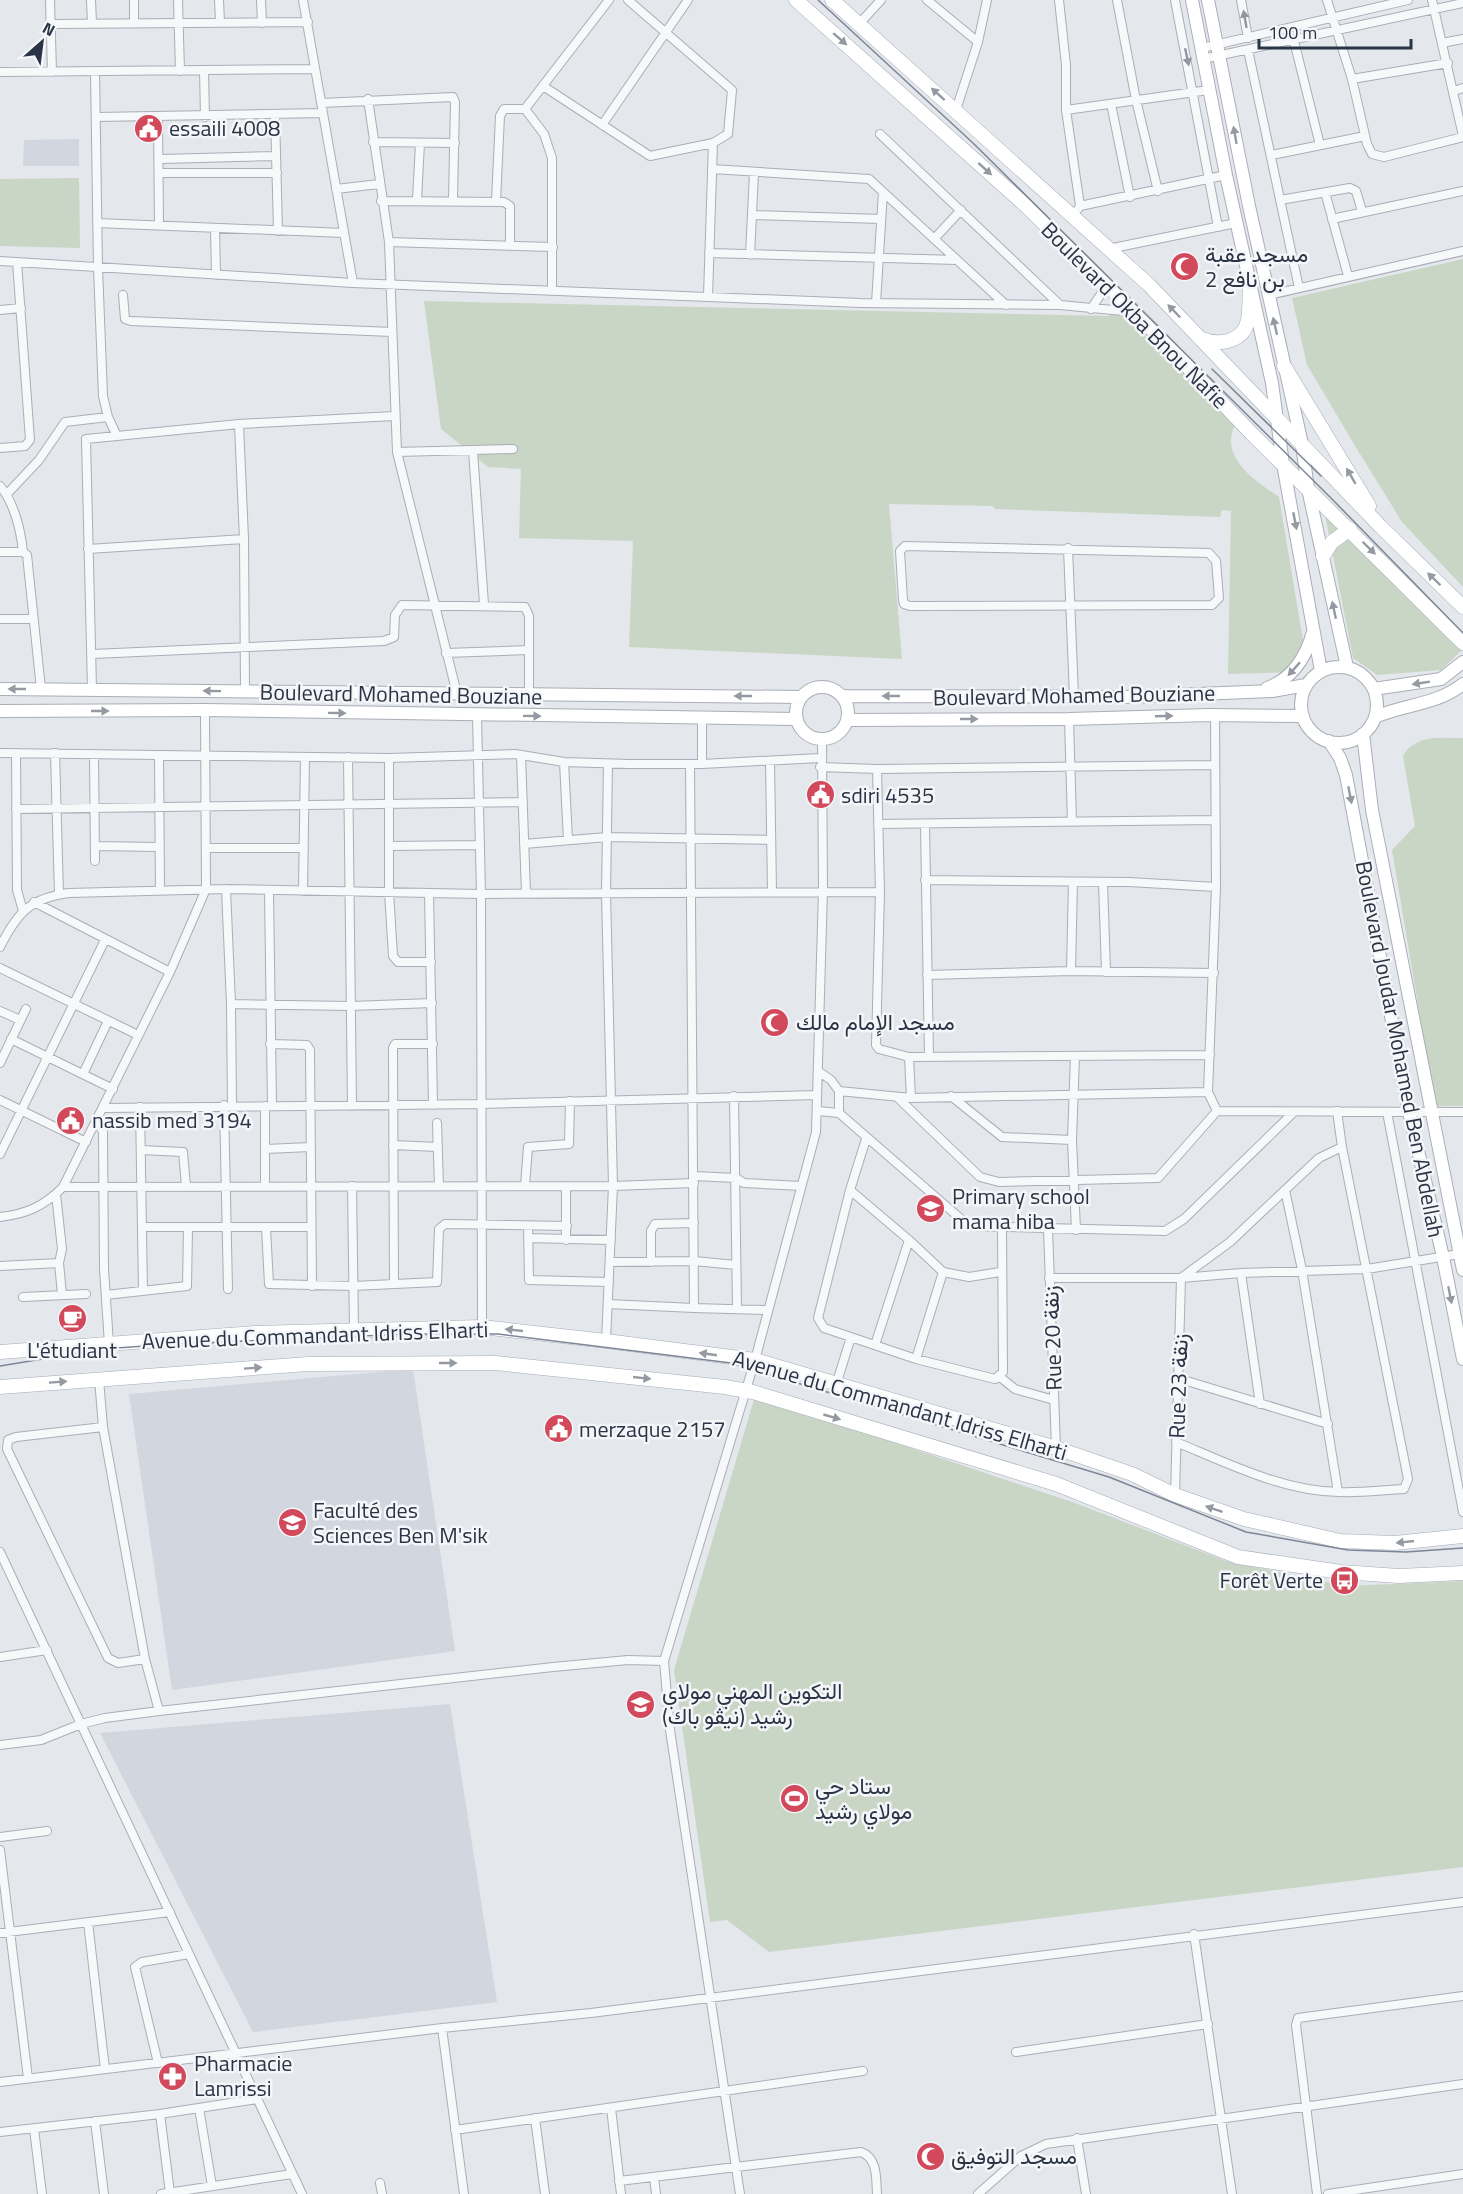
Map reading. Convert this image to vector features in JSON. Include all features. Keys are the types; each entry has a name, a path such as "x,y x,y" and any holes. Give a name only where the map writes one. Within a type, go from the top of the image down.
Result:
{"main road":[{"name":"Boulevard Okba Bnou Nafie","path":"796,0 1024,204 1463,643"},
{"name":"Boulevard Okba Bnou Nafie","path":"832,0 1149,285 1380,526 1463,607"},
{"path":"1200,338 1220,343 1240,334 1248,322 1250,287"},
{"path":"1284,366 1380,526"},
{"path":"1323,556 1332,542 1350,529"},
{"name":"Avenue du Commandant Idriss Elharti","path":"0,1352 255,1333 482,1326 606,1341 755,1360 1056,1448 1132,1474 1174,1495 1244,1519 1340,1541 1395,1543 1463,1536"},
{"name":"Avenue du Commandant Idriss Elharti","path":"0,1387 308,1364 495,1363 745,1390 973,1457 1056,1484 1238,1557 1341,1572 1399,1576 1463,1573"}],"street":[{"path":"50,0 52,72"},
{"path":"92,0 92,23"},
{"path":"134,0 134,23"},
{"path":"178,0 180,70"},
{"path":"219,0 220,22"},
{"path":"261,0 262,23"},
{"path":"303,0 352,283"},
{"path":"525,109 609,0"},
{"path":"543,86 650,156 713,143 728,134 732,90 628,0"},
{"path":"602,125 688,0"},
{"path":"859,24 880,0"},
{"path":"927,0 978,42"},
{"path":"957,110 978,42 987,0"},
{"path":"1059,0 1066,66 1066,110 1080,206 1073,219"},
{"path":"1117,0 1136,100 1158,191"},
{"path":"1175,0 1218,227"},
{"path":"1192,0 1226,175 1274,394 1283,464 1321,671"},
{"path":"1208,0 1347,668"},
{"path":"1241,0 1248,38"},
{"path":"1327,0 1352,79 1365,136 1372,154 1384,156 1463,137 1459,89 1448,63 1433,4"},
{"path":"1219,50 1248,38 1382,3 1408,0"},
{"path":"1202,53 1219,50 1248,50 1337,32 1433,4 1463,3"},
{"path":"52,24 308,22"},
{"path":"1442,43 1463,39"},
{"path":"1294,41 1320,145"},
{"path":"1248,50 1299,288"},
{"path":"1352,79 1448,63"},
{"path":"0,72 315,69"},
{"path":"204,70 205,117"},
{"path":"96,72 98,268 103,396 108,417 116,434"},
{"path":"1066,110 1209,90"},
{"path":"322,103 368,99 453,97 455,144 453,200"},
{"path":"368,99 381,201 389,242 397,452 457,694"},
{"path":"1111,104 1130,196"},
{"path":"496,201 500,116 504,109 525,109"},
{"path":"525,109 544,134 552,158 552,290"},
{"path":"96,117 158,118 323,113"},
{"path":"275,115 278,231"},
{"path":"158,118 161,159 159,225"},
{"path":"880,134 1060,306"},
{"path":"1272,155 1365,136"},
{"path":"373,142 455,144"},
{"path":"417,200 420,143"},
{"path":"708,296 713,143"},
{"path":"161,159 276,156"},
{"path":"712,169 865,178 1006,306"},
{"path":"160,173 277,173"},
{"path":"750,255 754,173"},
{"path":"1080,206 1226,175"},
{"path":"336,189 379,184"},
{"path":"1280,200 1353,189 1362,211"},
{"path":"1332,219 1463,191"},
{"path":"876,303 883,192"},
{"path":"1326,192 1348,276"},
{"path":"381,201 453,200 508,203 510,206 510,244"},
{"path":"934,239 961,210"},
{"path":"753,215 880,219"},
{"path":"98,223 344,233"},
{"path":"1108,249 1236,223"},
{"path":"215,228 216,275"},
{"path":"389,242 553,247"},
{"path":"1269,295 1463,251"},
{"path":"710,253 957,260"},
{"path":"0,261 392,285 876,303 1060,306 1134,312"},
{"path":"0,448 25,446 30,440 17,262"},
{"path":"1092,309 1107,285"},
{"path":"123,295 126,319 131,321 392,332"},
{"path":"0,310 21,308"},
{"path":"92,689 93,654 84,446 86,439 116,434 238,424 394,416"},
{"path":"7,494 39,460 65,422 108,417"},
{"path":"238,424 244,539 245,692"},
{"path":"397,452 513,449"},
{"path":"473,451 484,604"},
{"path":"0,486 7,494 28,563 32,620 41,688"},
{"path":"88,549 244,539"},
{"path":"905,546 1068,548 1209,553 1216,561 1219,598 1212,605 1069,605 904,604 900,551 905,546"},
{"path":"1068,548 1074,697"},
{"path":"0,552 23,552"},
{"path":"93,654 244,645 390,640 396,632 397,609 402,605 484,604 525,607 529,616 529,696"},
{"path":"0,619 32,620"},
{"path":"1255,692 1280,681 1300,662 1314,628"},
{"path":"446,653 529,650"},
{"path":"1374,689 1442,679 1463,662"},
{"path":"1334,667 1347,668 1366,678 1374,689 1377,706 1375,717 1363,734 1347,742 1329,741 1317,735 1303,716 1301,703 1306,685 1321,671 1334,667"},
{"path":"1375,717 1393,709 1443,698 1463,684"},
{"name":"Boulevard Mohamed Bouziane","path":"842,696 1074,697 1255,692 1306,685"},
{"path":"817,687 826,687 842,696 848,711 847,720 837,734 822,739 805,733 796,719 795,711 801,697 817,687"},
{"name":"Boulevard Mohamed Bouziane","path":"0,689 801,697"},
{"path":"0,1217 18,1215 39,1208 59,1190 104,1108 170,972 206,889 205,710"},
{"name":"Boulevard Mohamed Bouziane","path":"0,711 205,710 796,719"},
{"path":"477,715 481,894 482,1326"},
{"path":"1215,715 1216,887 1208,1092 1217,1111"},
{"name":"Boulevard Mohamed Bouziane","path":"847,720 1303,716"},
{"path":"702,718 702,764"},
{"path":"1069,719 1072,822"},
{"name":"Boulevard Joudar Mohamed Ben Abdellah","path":"1363,734 1372,810 1463,1270"},
{"path":"740,2194 670,1730 664,1661 755,1360 766,1310 816,1132 823,890 820,767 822,739"},
{"name":"Boulevard Joudar Mohamed Ben Abdellah","path":"1329,741 1340,758 1346,775 1409,1112 1443,1257 1463,1359"},
{"path":"0,753 389,758 521,755 564,762 608,764 702,764 820,758"},
{"path":"16,753 17,890 23,911"},
{"path":"55,753 59,894"},
{"path":"94,754 95,861"},
{"path":"159,755 160,890"},
{"path":"521,755 526,893"},
{"path":"303,891 305,757"},
{"path":"348,757 352,1106"},
{"path":"389,758 389,892 394,960 431,962"},
{"path":"770,760 772,891"},
{"path":"564,762 568,840"},
{"path":"606,1341 613,1186 609,1100 606,892 608,764"},
{"path":"690,764 689,892 694,1098 694,1308"},
{"path":"820,767 877,769 1215,765"},
{"path":"877,769 880,892 876,1044 883,1052 909,1057 1210,1055"},
{"path":"16,809 523,802"},
{"path":"878,824 1215,820"},
{"path":"925,824 929,1057"},
{"path":"524,844 607,837 771,840"},
{"path":"389,846 480,845"},
{"path":"95,846 159,847"},
{"path":"206,848 304,848"},
{"path":"925,880 1103,882 1216,887"},
{"path":"1071,972 1073,882"},
{"path":"1103,882 1106,972"},
{"path":"0,947 23,911 34,902 59,894 206,889 481,894 823,890 880,892"},
{"path":"226,889 231,1004 224,1186 228,1289"},
{"path":"265,1186 270,1044 269,890"},
{"path":"429,893 433,1105"},
{"path":"34,902 170,972"},
{"path":"0,1154 105,940"},
{"path":"0,968 138,1035"},
{"path":"927,975 1071,972 1214,973"},
{"path":"231,1004 351,1006 432,1003"},
{"path":"0,1061 26,1009"},
{"path":"0,1011 20,1020"},
{"path":"83,1074 108,1021"},
{"path":"11,1039 113,1089"},
{"path":"270,1044 309,1047 312,1286"},
{"path":"394,1284 392,1105 394,1046 433,1044"},
{"path":"1075,1056 1072,1140 1076,1230"},
{"path":"909,1057 911,1098"},
{"path":"818,1071 831,1080 839,1091 839,1113"},
{"path":"839,1091 911,1098 1208,1092"},
{"path":"104,1108 228,1105 433,1105 817,1095"},
{"path":"734,1096 736,1309"},
{"path":"951,1096 1002,1137 1072,1140"},
{"path":"897,1097 980,1177 999,1182 1158,1178 1217,1111 1463,1112"},
{"path":"0,1100 86,1142"},
{"path":"525,1185 528,1147 569,1144 570,1101"},
{"path":"141,1107 143,1291"},
{"path":"818,1111 839,1113 960,1220 978,1228 1165,1231 1175,1226 1294,1112"},
{"path":"1176,1442 1254,1474 1302,1488 1338,1492 1404,1489 1408,1483 1342,1147 1337,1111"},
{"path":"1387,1112 1413,1261 1463,1512"},
{"path":"97,1121 103,1132 109,1344"},
{"path":"438,1123 439,1186"},
{"path":"866,1139 850,1190 818,1318 824,1328 916,1359 995,1379 1000,1377 1003,1372 1000,1272 1002,1227"},
{"path":"393,1145 438,1147"},
{"path":"265,1149 310,1147"},
{"path":"1181,1278 1230,1242 1319,1158 1342,1147"},
{"path":"141,1150 183,1152 186,1186"},
{"path":"59,1190 186,1186 613,1186 736,1178 744,1183 801,1186"},
{"path":"352,1186 354,1330"},
{"path":"566,1186 566,1240"},
{"path":"59,1190 62,1249 59,1263 62,1295"},
{"path":"850,1190 943,1272 969,1276 1000,1272"},
{"path":"1285,1190 1302,1270 1338,1492"},
{"path":"651,1262 651,1231 655,1224 694,1223"},
{"path":"266,1228 269,1284 353,1286 437,1282 441,1226 567,1226"},
{"path":"528,1226 528,1276 532,1281 609,1282"},
{"path":"142,1227 311,1227"},
{"path":"106,1295 187,1286 188,1228"},
{"name":"Rue 20 زنقة","path":"1048,1229 1056,1448"},
{"path":"528,1238 611,1240"},
{"path":"875,1345 909,1240"},
{"path":"1049,1278 1181,1278 1302,1270 1367,1269 1460,1254"},
{"path":"610,1262 736,1264"},
{"path":"0,1266 59,1263"},
{"path":"916,1359 943,1272"},
{"path":"1241,1273 1260,1404"},
{"name":"Rue 23 زنقة","path":"1174,1495 1181,1278"},
{"path":"23,1297 86,1294"},
{"path":"608,1304 766,1310"},
{"path":"836,1385 851,1337"},
{"path":"1000,1377 1015,1389 1054,1400"},
{"path":"1178,1378 1328,1424"},
{"path":"99,1379 103,1427 145,1659 159,1711"},
{"path":"103,1427 16,1437 8,1440 7,1449 108,1658 118,1663 145,1659"},
{"path":"0,1552 2,1562 47,1650 302,2194"},
{"path":"0,1656 47,1650"},
{"path":"0,1745 41,1740 81,1724 159,1711 553,1667 628,1660 664,1661"},
{"path":"0,1837 47,1831"},
{"path":"0,1850 28,2078"},
{"path":"0,2082 710,1997 1194,1934 1463,1902"},
{"path":"0,1933 170,1912"},
{"path":"88,1922 105,2069"},
{"path":"1194,1934 1232,2194"},
{"path":"158,2063 135,1967 142,1962 189,1954"},
{"path":"1317,2194 1296,2025 1298,2018 1463,1996"},
{"path":"1016,2052 1208,2024"},
{"path":"442,2028 464,2194"},
{"path":"455,2130 863,2071"},
{"path":"978,2194 1034,2147 1077,2138 1463,2084"},
{"path":"0,2132 160,2114 257,2099"},
{"path":"199,2108 212,2186"},
{"path":"611,2108 621,2194"},
{"path":"160,2114 165,2193 196,2191 212,2186 292,2174"},
{"path":"535,2118 545,2194"},
{"path":"95,2121 104,2194"},
{"path":"34,2128 42,2194"},
{"path":"1077,2138 1086,2194"},
{"path":"619,2181 861,2152 871,2159 875,2169 877,2194"},
{"path":"1328,2194 1463,2174"},
{"path":"654,2177 656,2194"},
{"path":"381,2183 382,2194"}],"shaded area":[{"path":"79,139 79,166 23,166 24,140"},
{"name":"Faculté des Sciences Ben M'sik","path":"413,1369 455,1651 172,1690 129,1394"},
{"path":"450,1704 497,2002 253,2032 100,1733"}],"green space":[{"path":"79,178 80,248 0,246 0,179"},
{"path":"1463,259 1463,587 1402,522 1307,365 1292,298"},
{"path":"424,301 1108,316 1127,307 1236,422 1231,446 1235,456 1249,475 1279,497 1307,664 1301,672 1228,674 1231,511 1222,510 1220,517 995,509 993,506 889,504 902,659 629,647 633,541 519,538 521,469 488,467 441,429"},
{"path":"1324,510 1463,649 1441,670 1377,675 1353,658"},
{"path":"1463,738 1463,1106 1435,1106 1392,850 1415,826 1403,756 1414,744 1421,741"},
{"path":"755,1396 1075,1503 1226,1561 1346,1586 1463,1581 1463,1867 769,1952 727,1920 710,1922 674,1670"}],"tram line":[{"path":"818,0 973,143 1331,498 1463,633"},
{"path":"1212,369 1321,476"},
{"path":"0,1366 103,1349 173,1344 409,1334 498,1334 731,1363 1109,1477 1246,1532 1348,1550 1406,1552 1463,1548"}],"place":[{"name":"essaili 4008","path":"148,128"},
{"name":"مسجد عقبة بن نافع 2","path":"1184,267"},
{"name":"sdiri 4535","path":"820,795"},
{"name":"مسجد الإمام مالك","path":"775,1022"},
{"name":"nassib med 3194","path":"71,1120"},
{"name":"Primary school mama hiba","path":"931,1209"},
{"name":"L'étudiant","path":"72,1318"},
{"name":"merzaque 2157","path":"558,1429"},
{"name":"Faculté des Sciences Ben M'sik","path":"292,1523"},
{"name":"Forêt Verte","path":"1344,1580"},
{"name":"التكوين المهني مولاي رشيد (نيڤو باك)","path":"641,1704"},
{"name":"ستاد حي مولاي رشيد","path":"794,1799"},
{"name":"Pharmacie Lamrissi","path":"173,2076"},
{"name":"مسجد التوفيق","path":"930,2156"}]}
